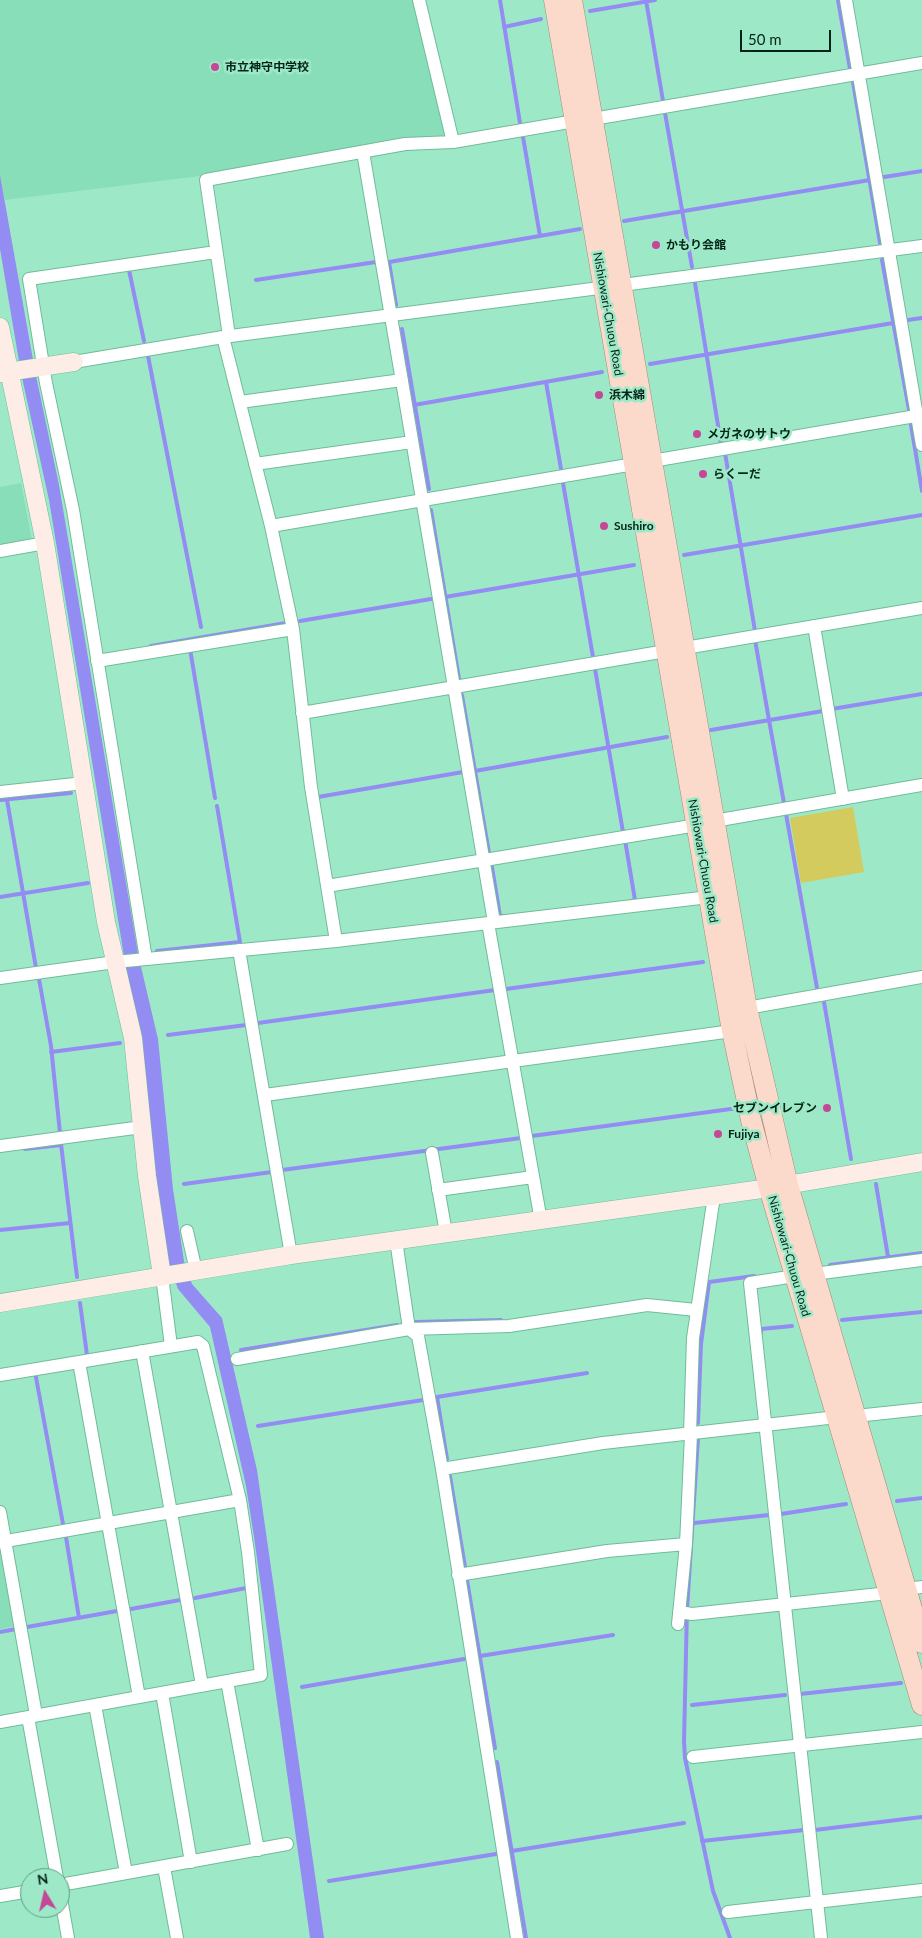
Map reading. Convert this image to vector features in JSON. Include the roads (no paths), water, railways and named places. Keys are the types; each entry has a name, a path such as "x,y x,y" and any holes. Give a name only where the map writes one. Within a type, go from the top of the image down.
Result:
{"main road":[{"name":"Nishiowari-Chuou Road","path":"554,0 584,120"},
{"name":"Nishiowari-Chuou Road","path":"572,0 584,120 705,823 747,1008 778,1187"},
{"name":"Nishiowari-Chuou Road","path":"705,823 709,898 732,1031 751,1120 778,1187 846,1417 906,1590 922,1643"},
{"name":"Nishiowari-Chuou Road","path":"906,1590 922,1705"}],"street":[{"path":"419,0 453,142"},
{"path":"846,0 889,250 920,415 922,445"},
{"path":"336,941 311,787 293,629 271,526 226,337 206,180 405,144 453,142 922,63"},
{"path":"363,152 484,860 491,923 541,1221"},
{"path":"8,371 226,337 922,246"},
{"path":"144,959 125,818 73,510 41,366 29,279 216,252"},
{"path":"0,327 8,371 30,463 45,543 84,783 133,1038 142,1127 166,1275 172,1346"},
{"path":"240,402 402,380"},
{"path":"271,526 920,415"},
{"path":"255,464 412,442"},
{"path":"0,551 45,543"},
{"path":"302,713 922,608"},
{"path":"814,626 843,799"},
{"path":"97,661 293,629"},
{"path":"0,792 84,783"},
{"path":"327,886 922,785"},
{"path":"0,978 144,959 336,941 709,898"},
{"path":"239,950 291,1255"},
{"path":"747,1008 922,977"},
{"path":"264,1095 732,1031"},
{"path":"0,1146 142,1127"},
{"path":"432,1153 446,1233"},
{"path":"0,1303 291,1255 778,1187 922,1162"},
{"path":"438,1190 533,1177"},
{"path":"714,1196 693,1338 682,1615 906,1590"},
{"path":"187,1231 196,1271"},
{"path":"396,1240 409,1329 418,1336 442,1469 517,1938"},
{"path":"821,1938 750,1283 922,1260"},
{"path":"237,1358 409,1329 509,1326 648,1304 696,1310"},
{"path":"0,1375 198,1342 203,1346 240,1500 248,1552 261,1675 0,1722"},
{"path":"142,1351 202,1686"},
{"path":"79,1362 140,1697"},
{"path":"442,1469 603,1443 922,1409"},
{"path":"3,1542 240,1500"},
{"path":"0,1512 3,1542 55,1868"},
{"path":"458,1575 607,1551 686,1544"},
{"path":"227,1681 258,1850"},
{"path":"162,1693 191,1862"},
{"path":"96,1705 126,1874"},
{"path":"693,1757 922,1732"},
{"path":"70,1883 287,1844"},
{"path":"164,1867 177,1938"},
{"path":"728,1912 922,1890"},
{"path":"0,1896 20,1893"},
{"path":"64,1918 68,1938"}],"waterway":[{"path":"500,0 520,123"},
{"path":"646,0 663,101"},
{"path":"590,11 655,0"},
{"path":"838,0 850,69"},
{"path":"504,27 541,19"},
{"path":"853,82 880,243"},
{"path":"665,113 692,267"},
{"path":"523,137 540,236"},
{"path":"884,177 922,171"},
{"path":"624,221 870,180"},
{"path":"396,305 389,262 580,229"},
{"path":"882,260 909,410"},
{"path":"256,280 376,262"},
{"path":"129,270 144,341"},
{"path":"695,283 721,444"},
{"path":"908,320 922,318"},
{"path":"650,364 893,323"},
{"path":"402,329 429,489"},
{"path":"148,356 201,627"},
{"path":"414,405 602,372"},
{"path":"546,382 561,469"},
{"path":"911,425 922,491"},
{"path":"725,453 755,631"},
{"path":"563,483 593,657"},
{"path":"431,510 459,679"},
{"path":"684,555 922,515"},
{"path":"445,597 634,565"},
{"path":"300,621 431,599"},
{"path":"151,646 286,623"},
{"path":"755,640 769,720"},
{"path":"190,649 215,798"},
{"path":"595,669 623,832"},
{"path":"832,709 922,694"},
{"path":"462,695 489,853"},
{"path":"711,730 823,711"},
{"path":"769,720 784,803"},
{"path":"475,771 667,737"},
{"path":"318,797 463,772"},
{"path":"0,800 71,793"},
{"path":"7,800 36,968"},
{"path":"157,951 240,942 217,806"},
{"path":"786,814 817,988"},
{"path":"625,840 635,900 631,901"},
{"path":"492,867 500,916 503,916"},
{"path":"0,897 88,883"},
{"path":"506,989 703,962"},
{"path":"39,979 51,1046 60,1133"},
{"path":"258,1023 495,990"},
{"path":"824,1002 851,1159"},
{"path":"168,1035 246,1025"},
{"path":"51,1052 120,1043"},
{"path":"532,1136 738,1108"},
{"path":"282,1170 521,1138"},
{"path":"61,1144 77,1277"},
{"path":"25,1149 61,1145"},
{"path":"184,1184 272,1172"},
{"path":"876,1184 888,1257"},
{"path":"0,1230 70,1223"},
{"path":"830,1265 922,1253"},
{"path":"698,1423 701,1344 709,1282 754,1276"},
{"path":"80,1303 87,1355 84,1356"},
{"path":"842,1320 922,1312"},
{"path":"415,1322 501,1320"},
{"path":"241,1350 397,1325"},
{"path":"761,1333 761,1329 792,1326"},
{"path":"35,1372 63,1524"},
{"path":"447,1459 437,1397 587,1373"},
{"path":"258,1426 423,1400"},
{"path":"698,1438 687,1609 685,1758 713,1891 730,1938"},
{"path":"450,1476 465,1567"},
{"path":"897,1501 922,1498"},
{"path":"781,1514 846,1504"},
{"path":"694,1523 769,1515"},
{"path":"66,1537 79,1618"},
{"path":"467,1580 495,1748"},
{"path":"195,1598 246,1588"},
{"path":"131,1609 180,1600"},
{"path":"27,1627 117,1611"},
{"path":"0,1632 16,1629"},
{"path":"480,1656 613,1635"},
{"path":"302,1687 464,1659"},
{"path":"800,1694 901,1683"},
{"path":"692,1705 785,1695"},
{"path":"497,1762 526,1938"},
{"path":"815,1830 922,1817"},
{"path":"512,1851 684,1823"},
{"path":"702,1841 804,1830"},
{"path":"329,1881 496,1854"}],"place":[{"name":"市立神守中学校","path":"215,67"},
{"name":"かもり会館","path":"656,245"},
{"name":"浜木綿","path":"599,395"},
{"name":"メガネのサトウ","path":"697,434"},
{"name":"らくーだ","path":"703,474"},
{"name":"Sushiro","path":"604,526"},
{"name":"セブンイレブン","path":"827,1108"},
{"name":"Fujiya","path":"718,1134"}]}
